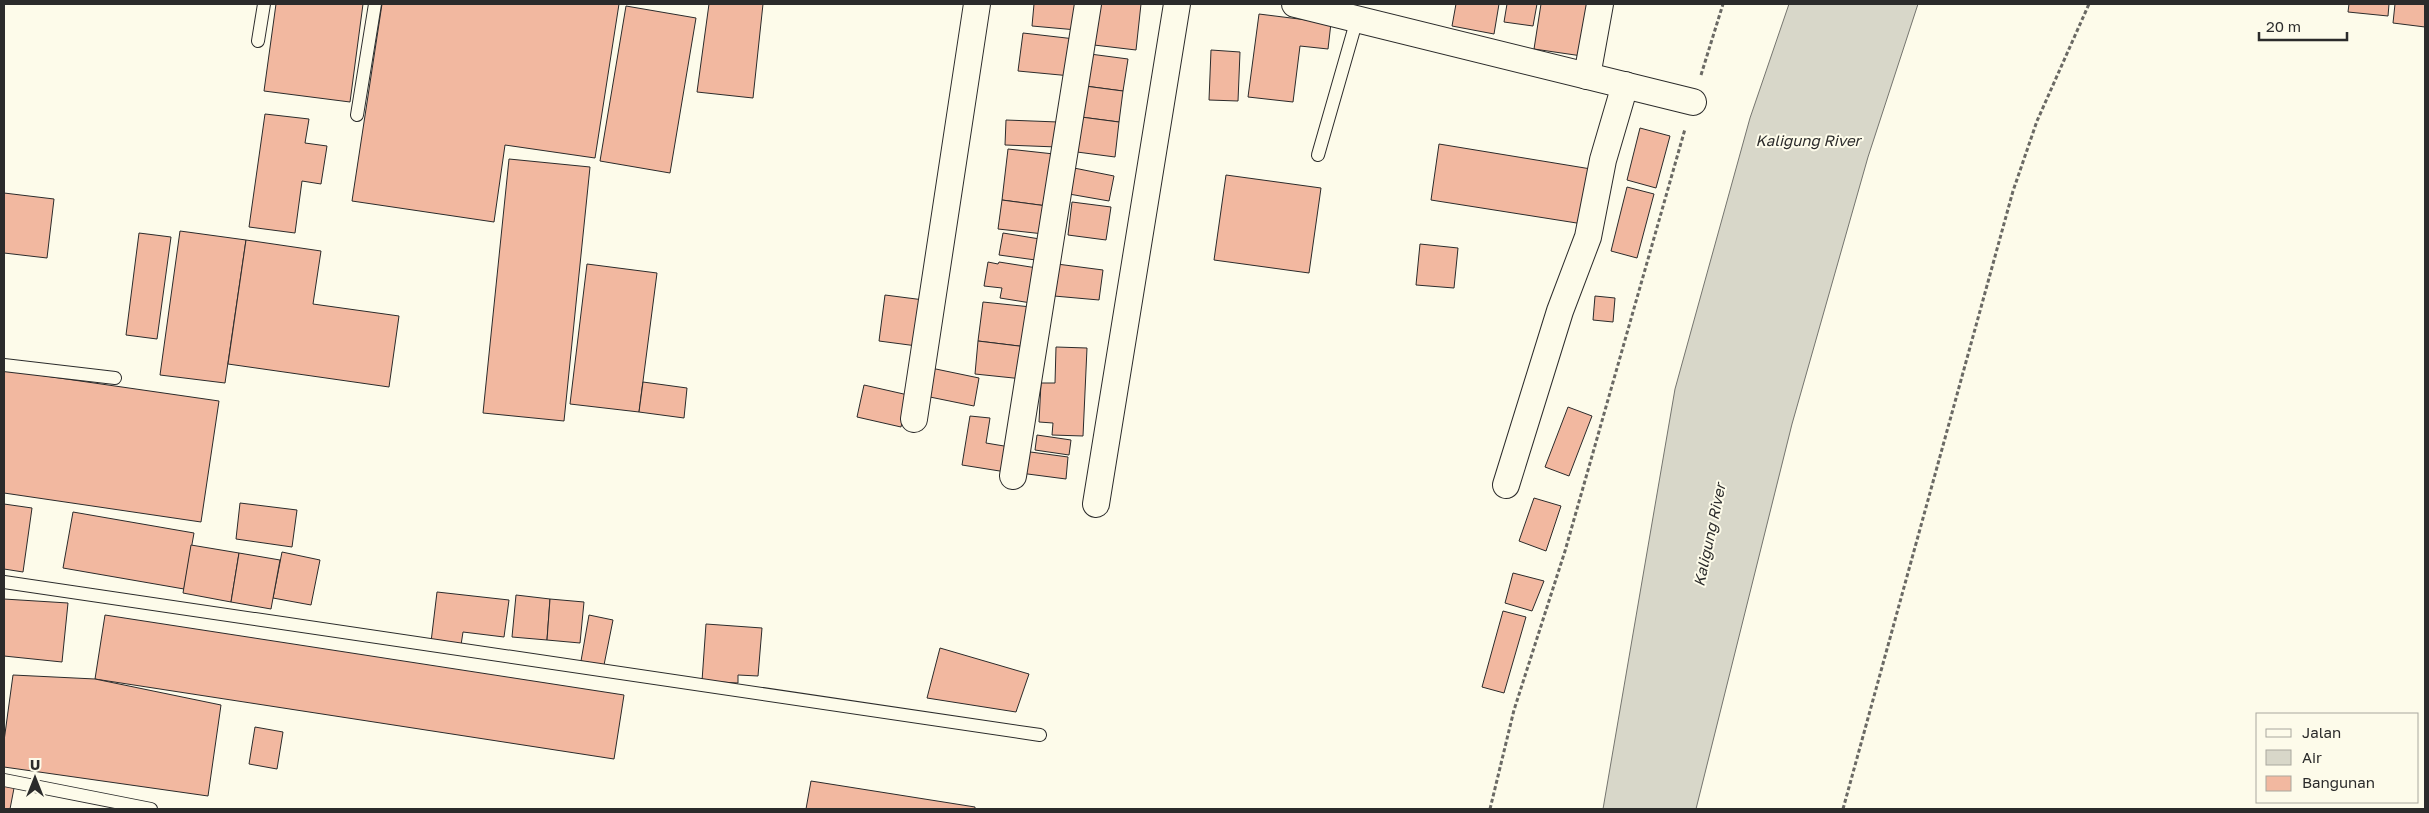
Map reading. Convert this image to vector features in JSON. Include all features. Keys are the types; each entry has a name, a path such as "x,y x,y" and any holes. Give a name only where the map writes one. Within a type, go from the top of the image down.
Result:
{"street":[{"path":"914,419 977,4"},
{"path":"1013,476 1088,4"},
{"path":"1096,504 1177,4"},
{"path":"1295,4 1693,102"},
{"path":"1586,76 1600,4"},
{"path":"1506,485 1560,311 1588,237 1603,160 1625,85"}],"lane":[{"path":"258,41 264,4"},
{"path":"357,115 375,4"},
{"path":"1318,156 1357,19"},
{"path":"4,365 115,378"},
{"path":"4,582 1040,735"},
{"path":"4,780 151,809"}],"path":[{"path":"1490,809 1514,710 1565,552 1693,102 1723,4"},
{"path":"1843,809 2013,191 2037,121 2089,4"}],"water":[{"name":"Kaligung River","path":"1789,4 1918,4 1868,157 1792,424 1696,809 1603,809 1675,389 1750,118"}],"building":[{"path":"276,4 363,4 350,102 264,91"},
{"path":"382,4 619,4 595,158 505,145 494,222 352,201"},
{"path":"709,4 763,4 753,98 697,92"},
{"path":"1034,4 1079,4 1077,30 1032,26"},
{"path":"1099,4 1141,4 1136,50 1094,45"},
{"path":"1456,4 1499,4 1494,34 1452,26"},
{"path":"1507,4 1537,4 1533,26 1504,22"},
{"path":"1541,4 1590,4 1582,56 1534,49"},
{"path":"2349,4 2389,4 2388,16 2348,12"},
{"path":"2395,4 2425,4 2425,27 2393,23"},
{"path":"626,6 696,18 670,173 600,161"},
{"path":"1259,14 1331,23 1328,49 1300,46 1293,102 1248,97"},
{"path":"1023,33 1075,39 1071,76 1018,71"},
{"path":"1211,50 1240,52 1238,101 1209,100"},
{"path":"1090,54 1128,59 1123,91 1085,86"},
{"path":"1085,86 1123,91 1119,122 1081,117"},
{"path":"265,114 309,119 305,143 327,146 321,184 302,181 295,233 249,227"},
{"path":"1081,117 1119,122 1115,157 1077,152"},
{"path":"1006,120 1058,122 1057,147 1005,145"},
{"path":"1640,128 1670,136 1656,188 1627,180"},
{"path":"1439,144 1591,169 1583,224 1431,200"},
{"path":"1008,149 1054,154 1047,206 1002,200"},
{"path":"509,159 590,167 564,421 483,413"},
{"path":"1074,168 1114,176 1109,201 1069,194"},
{"path":"1226,175 1321,188 1309,273 1214,260"},
{"path":"1627,187 1654,194 1637,258 1611,251"},
{"path":"4,193 54,199 47,258 4,253"},
{"path":"1002,200 1047,206 1044,234 998,229"},
{"path":"1072,202 1111,207 1106,240 1068,235"},
{"path":"180,231 246,240 225,383 160,375"},
{"path":"139,233 171,237 157,339 126,335"},
{"path":"1003,233 1046,240 1043,261 999,255"},
{"path":"246,240 321,251 313,304 399,316 389,387 228,364"},
{"path":"1420,244 1458,248 1454,288 1416,285"},
{"path":"988,262 1037,268 1031,303 1000,298 1002,288 984,286"},
{"path":"587,264 657,273 639,412 570,404"},
{"path":"1057,264 1103,270 1099,300 1054,296"},
{"path":"885,295 924,300 917,346 879,341"},
{"path":"1595,296 1615,298 1613,322 1593,320"},
{"path":"983,302 1031,307 1027,347 978,341"},
{"path":"978,341 1027,347 1023,379 975,374"},
{"path":"1056,347 1087,348 1083,436 1052,435 1053,423 1039,422 1041,383 1055,383"},
{"path":"931,368 979,378 974,406 925,396"},
{"path":"4,370 219,401 201,522 4,493"},
{"path":"643,382 687,388 684,418 639,412"},
{"path":"864,385 908,395 901,427 857,417"},
{"path":"1568,407 1592,416 1569,476 1545,467"},
{"path":"970,416 990,418 986,443 1010,447 1006,472 962,465"},
{"path":"1037,435 1071,440 1069,455 1035,450"},
{"path":"1023,451 1068,457 1066,479 1020,473"},
{"path":"1534,498 1561,506 1546,551 1519,541"},
{"path":"240,503 297,510 292,547 236,539"},
{"path":"4,504 32,508 23,572 4,569"},
{"path":"73,512 194,533 184,589 63,568"},
{"path":"191,545 239,553 231,602 183,593"},
{"path":"282,552 320,560 311,605 273,598"},
{"path":"239,553 280,560 271,609 231,602"},
{"path":"1513,573 1544,581 1532,611 1505,603"},
{"path":"437,592 509,600 504,637 463,632 461,645 431,642"},
{"path":"516,595 550,599 547,640 512,637"},
{"path":"4,599 68,603 62,662 4,656"},
{"path":"550,599 584,602 580,643 547,640"},
{"path":"1503,611 1526,617 1504,693 1482,687"},
{"path":"105,615 624,695 614,759 95,679"},
{"path":"589,615 613,620 604,665 581,661"},
{"path":"706,624 762,628 758,676 738,675 738,683 702,681"},
{"path":"940,648 1029,674 1016,712 927,698"},
{"path":"13,675 95,679 221,705 208,796 4,767 4,741"},
{"path":"255,727 283,732 277,769 249,764"},
{"path":"4,781 15,783 10,809 4,809"},
{"path":"811,781 975,807 975,809 806,809"}]}
